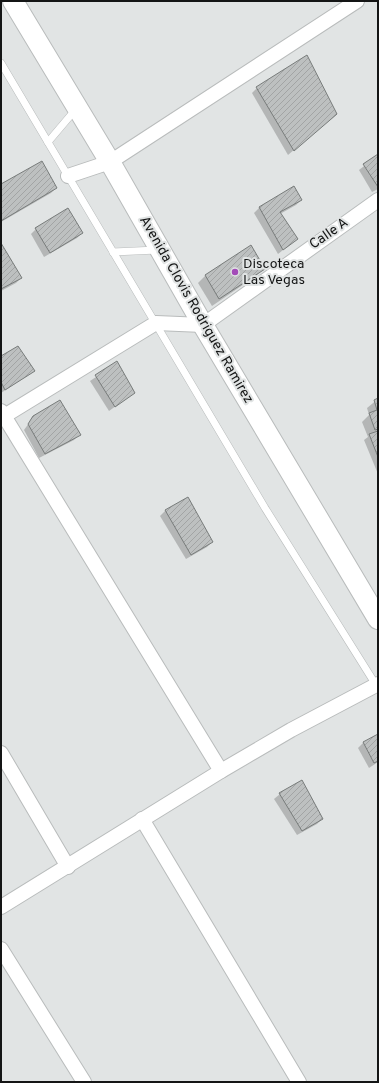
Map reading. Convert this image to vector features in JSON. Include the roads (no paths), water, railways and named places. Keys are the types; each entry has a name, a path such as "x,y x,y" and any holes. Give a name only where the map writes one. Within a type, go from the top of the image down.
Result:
{"main road":[{"name":"Avenida Clovis Rodriguez Ramirez","path":"13,1 110,162 203,325 378,619"}],"street":[{"path":"68,176 110,162 350,4"},
{"name":"Calle A","path":"203,325 378,200"},
{"path":"203,325 156,324 2,415 221,771"},
{"path":"1,907 68,867 142,819 221,771 291,730 377,684"},
{"path":"1,753 68,867"},
{"path":"142,819 300,1082"},
{"path":"1,949 84,1082"}],"lane":[{"path":"1,64 265,508 377,684"},
{"path":"48,142 77,107"},
{"path":"113,252 160,250"}],"place":[{"name":"Discoteca Las Vegas","path":"235,272"}]}
